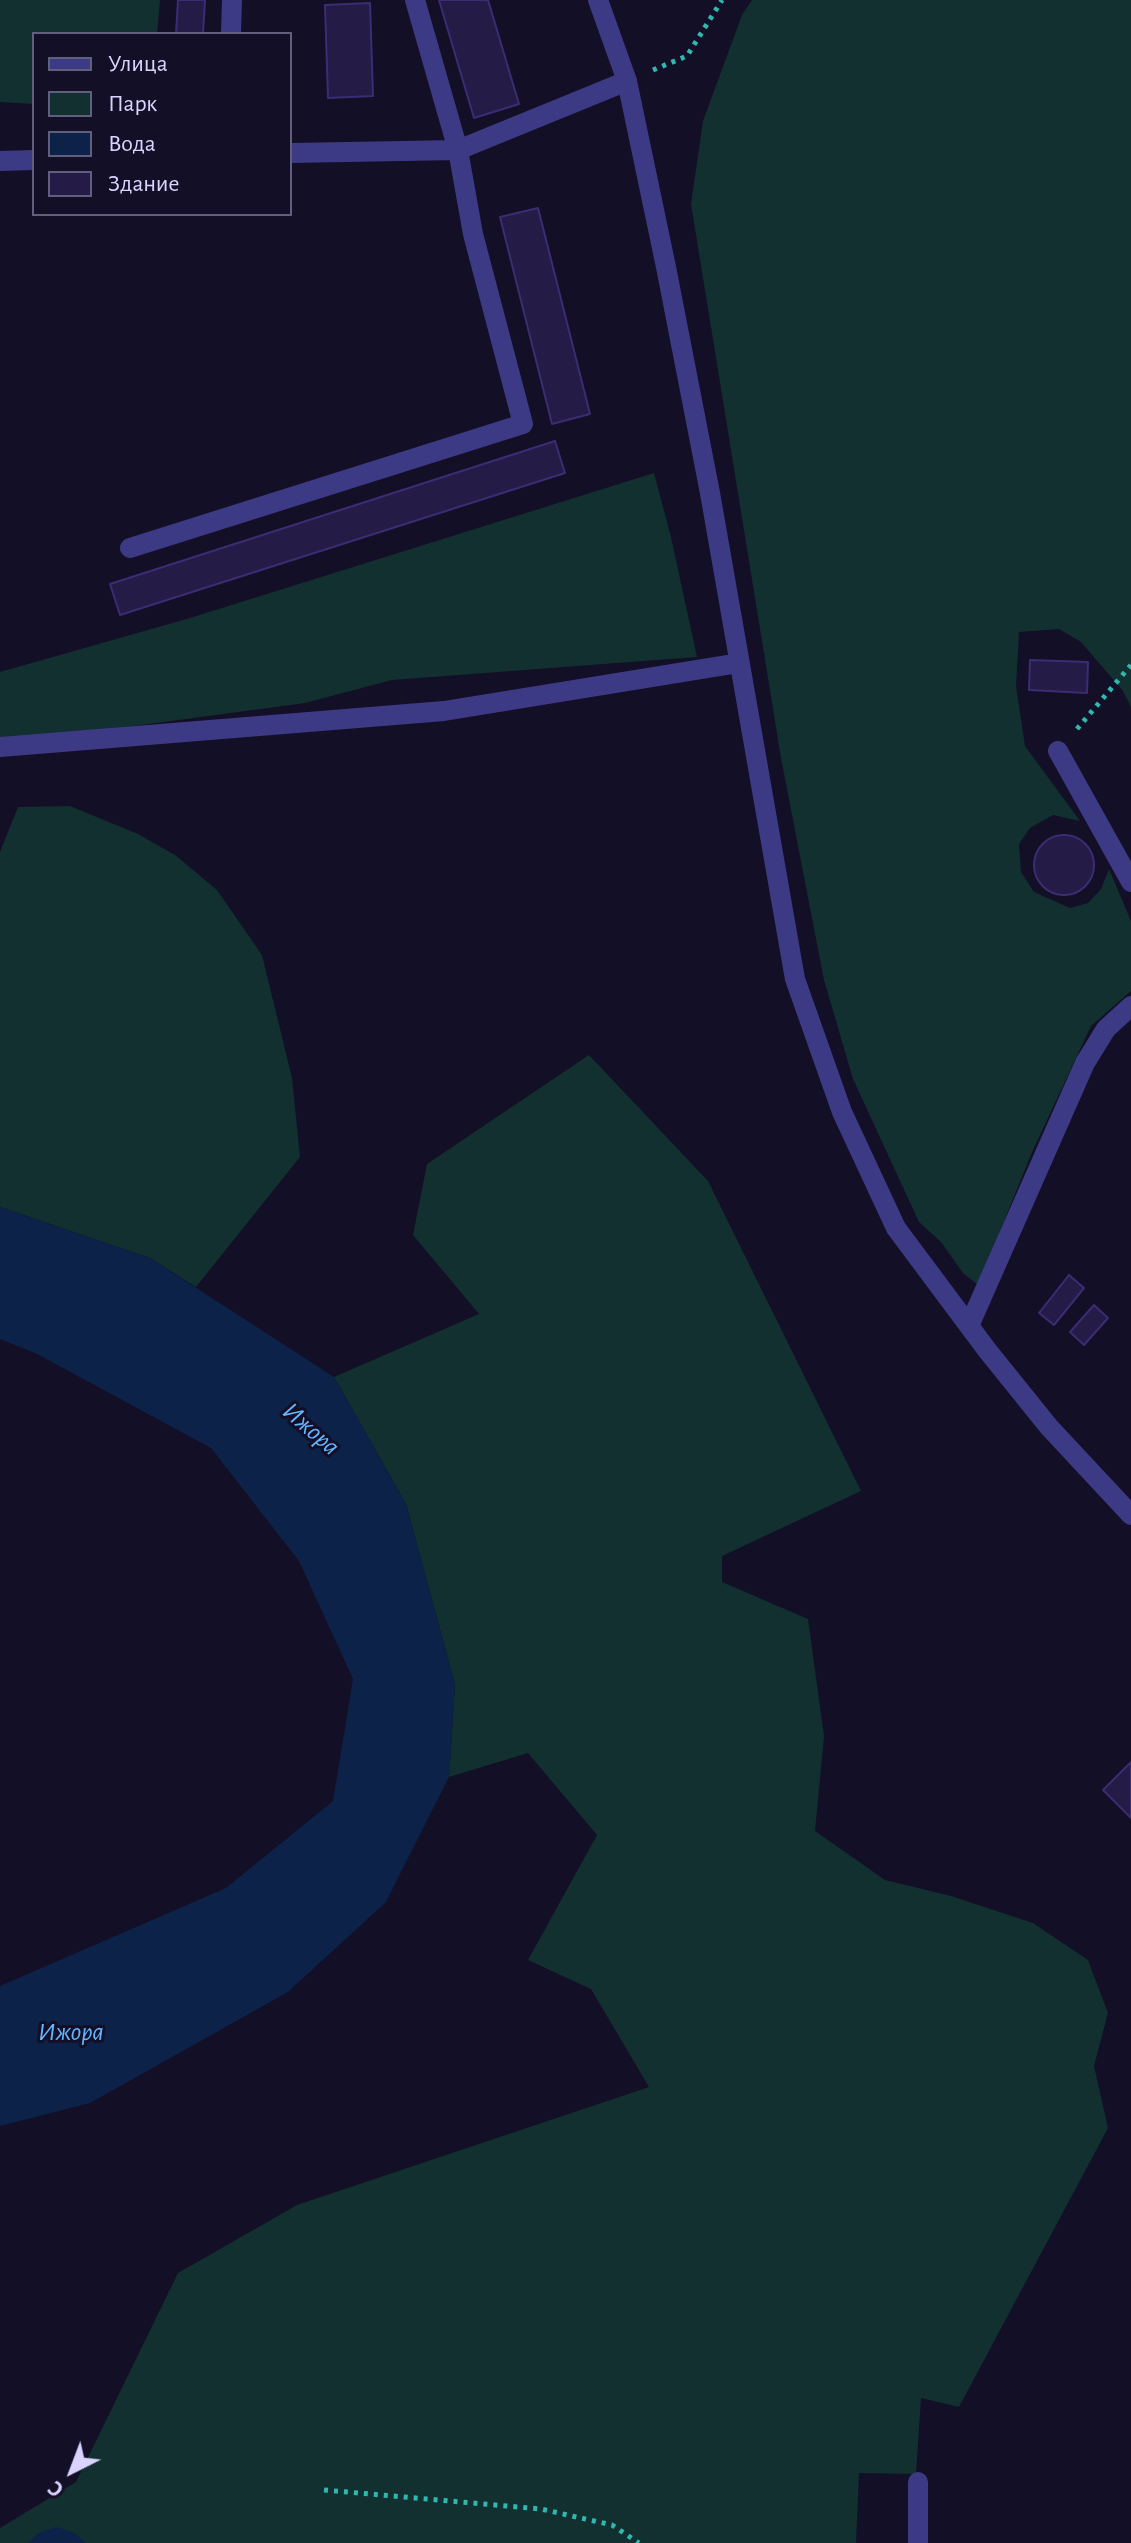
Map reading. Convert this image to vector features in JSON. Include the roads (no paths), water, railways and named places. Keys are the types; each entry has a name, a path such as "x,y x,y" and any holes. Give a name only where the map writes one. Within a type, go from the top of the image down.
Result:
{"street":[{"path":"231,32 232,0"},
{"path":"130,548 523,424 473,234 458,150 415,0"},
{"path":"598,0 627,81 704,463 795,979 842,1112 896,1228 1049,1427 1131,1515"},
{"path":"292,153 458,150 627,81"},
{"path":"0,161 32,160"},
{"path":"0,747 444,711 739,663"},
{"path":"1058,751 1131,882"},
{"path":"969,1326 1085,1063 1106,1029 1131,1006"},
{"path":"918,2482 918,2543"}],"water":[{"name":"Ижора","path":"0,1207 150,1258 334,1377 406,1504 455,1685 449,1777 386,1902 288,1992 90,2103 0,2126 0,1986 226,1888 333,1801 353,1679 299,1561 211,1448 37,1354 0,1339"},
{"path":"56,2527 73,2532 86,2543 29,2543 38,2533"}]}
